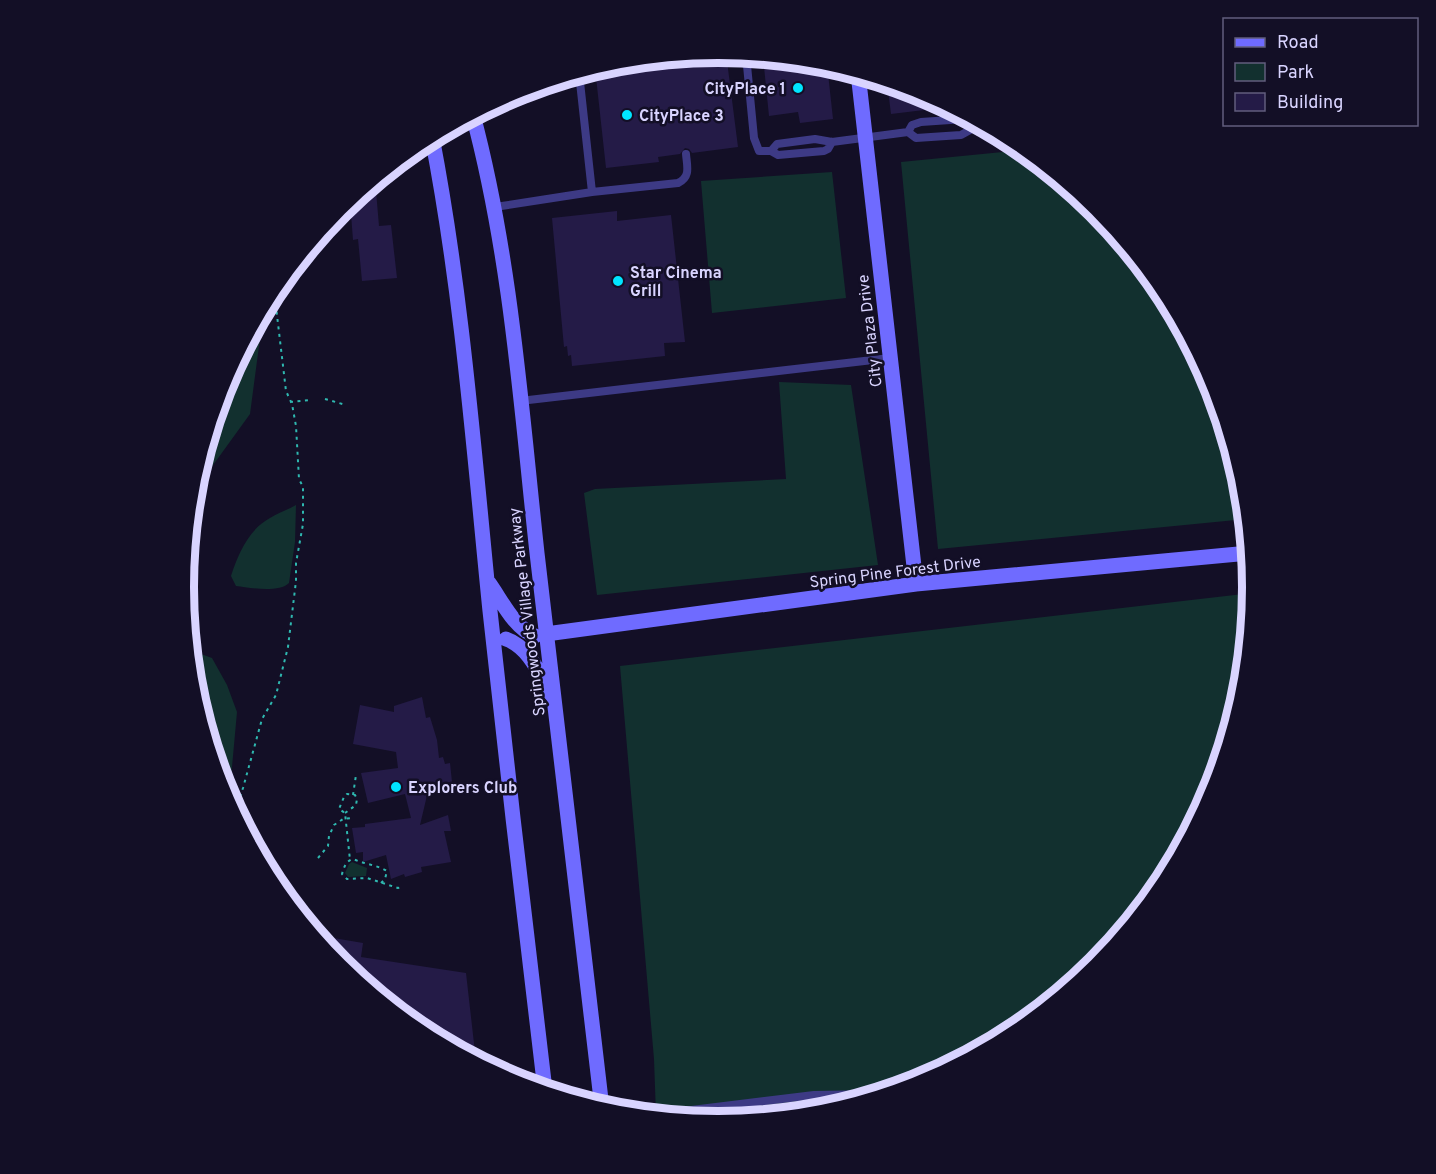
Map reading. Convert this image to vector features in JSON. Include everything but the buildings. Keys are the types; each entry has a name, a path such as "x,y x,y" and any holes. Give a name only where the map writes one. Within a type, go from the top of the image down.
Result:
{"main road":[{"name":"City Plaza Drive","path":"859,83 916,584"},
{"name":"Springwoods Village Parkway","path":"475,123 495,207 509,303 541,635 554,699 601,1097"},
{"name":"Springwoods Village Parkway","path":"434,147 444,199 471,401 487,580 544,1081"},
{"name":"Spring Pine Forest Drive","path":"541,635 916,584 1241,554"},
{"path":"487,580 525,632 541,635"},
{"path":"506,639 517,643 526,653 554,699"}],"lane":[{"path":"747,64 754,138 759,152 771,151 778,155 824,151 832,142"},
{"path":"580,82 592,192"},
{"path":"908,132 912,125 921,122 955,120"},
{"path":"771,151 777,144 815,139 832,142 908,132 915,138 961,135 971,128"},
{"path":"495,207 592,192 678,183 684,180 688,173 686,153"},
{"path":"520,401 606,389 890,358"},
{"path":"690,1110 814,1095 848,1094"}],"path":[{"path":"239,799 262,719 276,695 289,641 296,563 303,524 303,487 299,478 296,426 286,391 276,306"},
{"path":"325,399 346,405"},
{"path":"290,402 309,400"},
{"path":"345,813 358,802 353,795 356,775"},
{"path":"345,813 339,809 340,804 347,794 353,795"},
{"path":"345,813 350,860"},
{"path":"318,858 328,846 334,825 352,818"},
{"path":"381,883 387,871 353,859 346,864 342,874 347,879 368,878 381,883 401,887"}],"green space":[{"path":"1010,151 1037,171 1089,216 1134,268 1154,296 1188,355 1202,386 1224,451 1238,520 938,549 901,162"},
{"path":"832,172 846,298 712,313 701,181"},
{"path":"261,331 250,414 207,474 234,386"},
{"path":"779,382 851,385 878,565 597,595 584,493 595,489 786,479"},
{"path":"296,505 295,542 289,583 272,589 236,586 231,576 250,535 273,516"},
{"path":"1242,594 1238,655 1232,689 1224,723 1202,788 1172,849 1154,878 1134,906 1089,958 1037,1003 1009,1023 950,1057 919,1071 854,1093 786,1107 718,1111 656,1108 654,1059 620,666"},
{"path":"198,653 212,658 227,685 237,712 231,779 212,723"},
{"path":"352,862 367,868 366,876 348,877 345,873"}],"place":[{"name":"CityPlace 1","path":"798,88"},
{"name":"CityPlace 3","path":"627,115"},
{"name":"Star Cinema Grill","path":"618,281"},
{"name":"Explorers Club","path":"396,787"}]}
